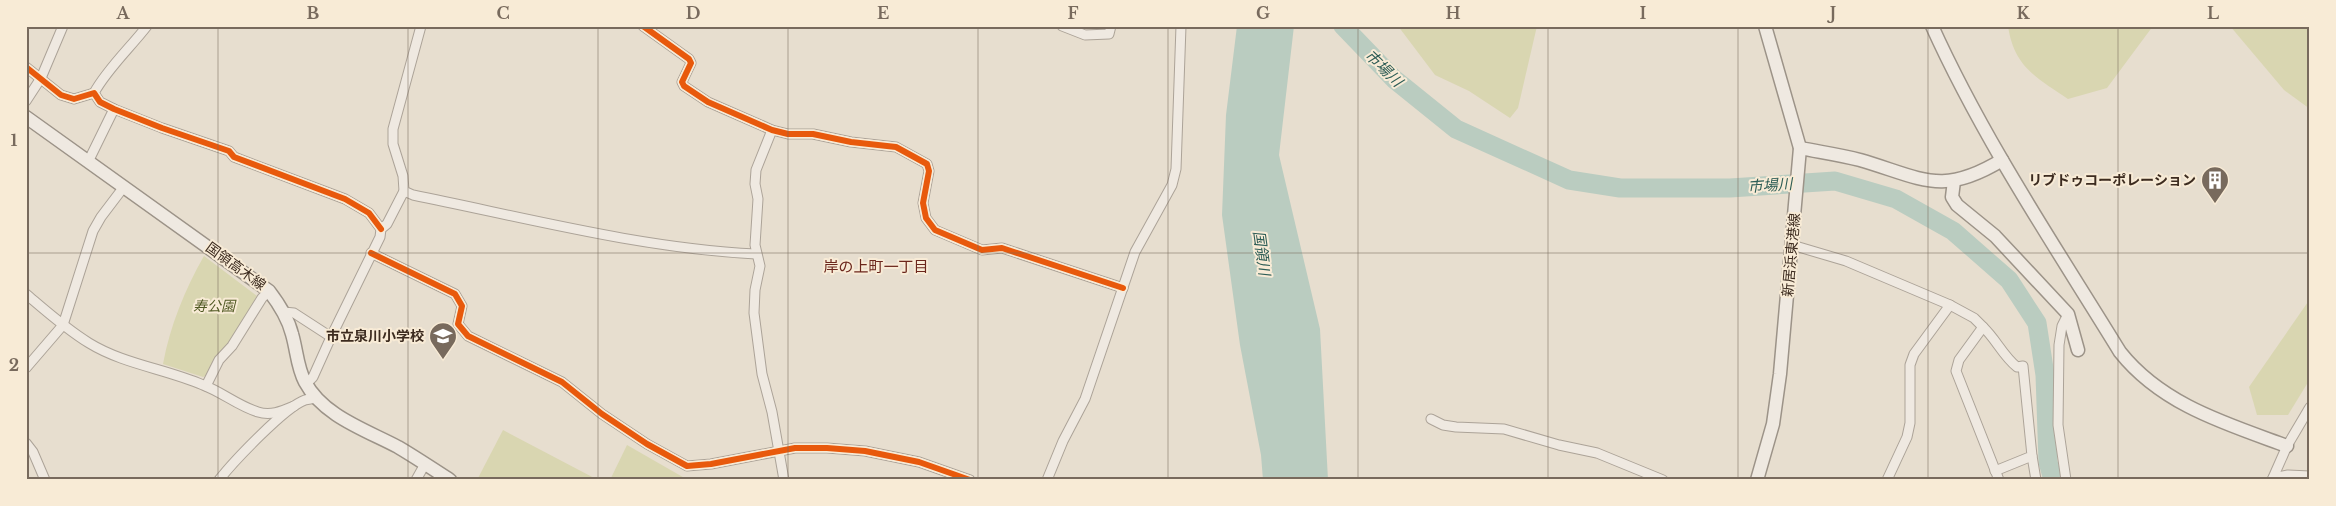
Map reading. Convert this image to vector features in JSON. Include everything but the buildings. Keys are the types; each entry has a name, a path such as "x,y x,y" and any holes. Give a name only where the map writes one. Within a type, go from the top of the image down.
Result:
{"main road":[{"path":"1765,26 1799,154 1858,160 1923,181 1954,181 1978,174 2002,160"},
{"path":"1932,26 1956,80 2002,160 2120,352 2134,370 2174,399 2209,418 2287,446"},
{"name":"国領高木線","path":"26,117 269,291 284,312 292,333 299,371 316,398 333,413 450,480"},
{"name":"新居浜東港線","path":"1757,480 1773,424 1780,374 1799,154"},
{"path":"1954,181 1952,197 1957,205 1995,236 2068,314 2078,350"}],"street":[{"path":"26,101 41,78 63,26"},
{"path":"26,67 61,94 74,99 94,93 102,77 124,55 147,26"},
{"path":"381,229 387,224 404,191 393,144 393,129 421,26"},
{"path":"643,26 689,59 691,63 682,82 684,86 708,102 772,130 788,134 812,134 851,142 896,147 927,164 929,171 924,203 926,218 935,230 982,250 1002,248 1122,288"},
{"path":"1062,26 1085,35 1109,34 1111,26"},
{"path":"1047,480 1063,441 1085,399 1135,252 1172,184 1176,169 1181,26"},
{"path":"94,93 100,102 114,109 229,151 234,157 345,199 370,213 381,229 380,237 313,377 306,384"},
{"path":"88,162 114,109"},
{"path":"772,130 756,170 754,184 758,199 756,254 760,266 754,298 756,341 772,412 784,480"},
{"path":"26,368 62,325 93,232 101,217 123,188"},
{"path":"404,191 413,195 581,231 704,251 756,254"},
{"path":"1792,242 1846,261 1950,306 1974,318 1992,335 2010,362 2017,367 2023,366 2036,480"},
{"path":"371,254 455,294 462,306 458,324 468,336 562,382 609,419 647,444 687,466 711,464 795,448 865,450 919,462 970,480"},
{"path":"206,386 219,360 232,346 262,298 269,291"},
{"path":"26,294 62,325 90,344 120,358 206,386 259,412 277,414 304,400 316,398"},
{"path":"1887,480 1910,424 1910,365 1914,354 1950,306"},
{"path":"284,312 294,313 331,337"},
{"path":"2066,480 2058,425 2059,345 2062,326 2068,314"},
{"path":"1983,327 1959,360 1956,371 1999,480"},
{"path":"219,480 229,467 260,436 294,406"},
{"path":"2272,479 2287,446 2308,412"},
{"path":"1431,419 1443,425 1456,427 1504,429 1559,445 1597,453 1663,480"},
{"path":"26,442 33,452 45,480"},
{"path":"1995,471 2032,456"},
{"path":"416,480 425,464"},
{"path":"2272,479 2288,475 2310,476"}],"green space":[{"path":"1398,26 1537,26 1518,108 1510,118 1469,91 1435,75"},
{"path":"2008,26 2153,26 2107,88 2068,99 2037,77 2021,62 2011,40"},
{"path":"2230,26 2310,26 2310,109 2284,90"},
{"name":"寿公園","path":"204,256 257,296 229,343 216,358 210,374 203,377 163,364 179,308"},
{"path":"2310,299 2310,379 2288,415 2257,415 2249,387"},
{"path":"503,430 598,480 477,480"},
{"path":"627,445 688,480 610,480"}],"water":[{"name":"国領川","path":"1237,26 1294,26 1279,155 1320,329 1328,480 1263,480 1261,455 1240,345 1222,215 1226,115"}],"waterway":[{"name":"市場川","path":"1343,26 1394,79 1456,129 1569,180 1620,188 1730,188 1835,181 1896,199 1953,231 2009,280 2037,323 2045,375 2048,462 2053,480"}],"cycle path":[{"path":"643,26 689,59 691,63 682,82 684,86 708,102 772,130 788,134 813,134 851,142 896,147 927,164 929,171 923,203 926,218 935,230 982,250 1002,248 1123,288"},
{"path":"26,67 61,95 74,99 94,93 100,102 114,109 229,151 234,157 345,199 369,213 381,229"},
{"path":"371,253 455,294 462,306 458,324 468,336 562,382 602,414 647,444 687,466 711,464 795,448 827,448 865,451 919,462 970,480"}],"place":[{"name":"リブドゥコーポレーション","path":"2215,204"},
{"name":"市立泉川小学校","path":"443,360"}],"district":[{"name":"岸の上町一丁目","path":"876,266"}]}
